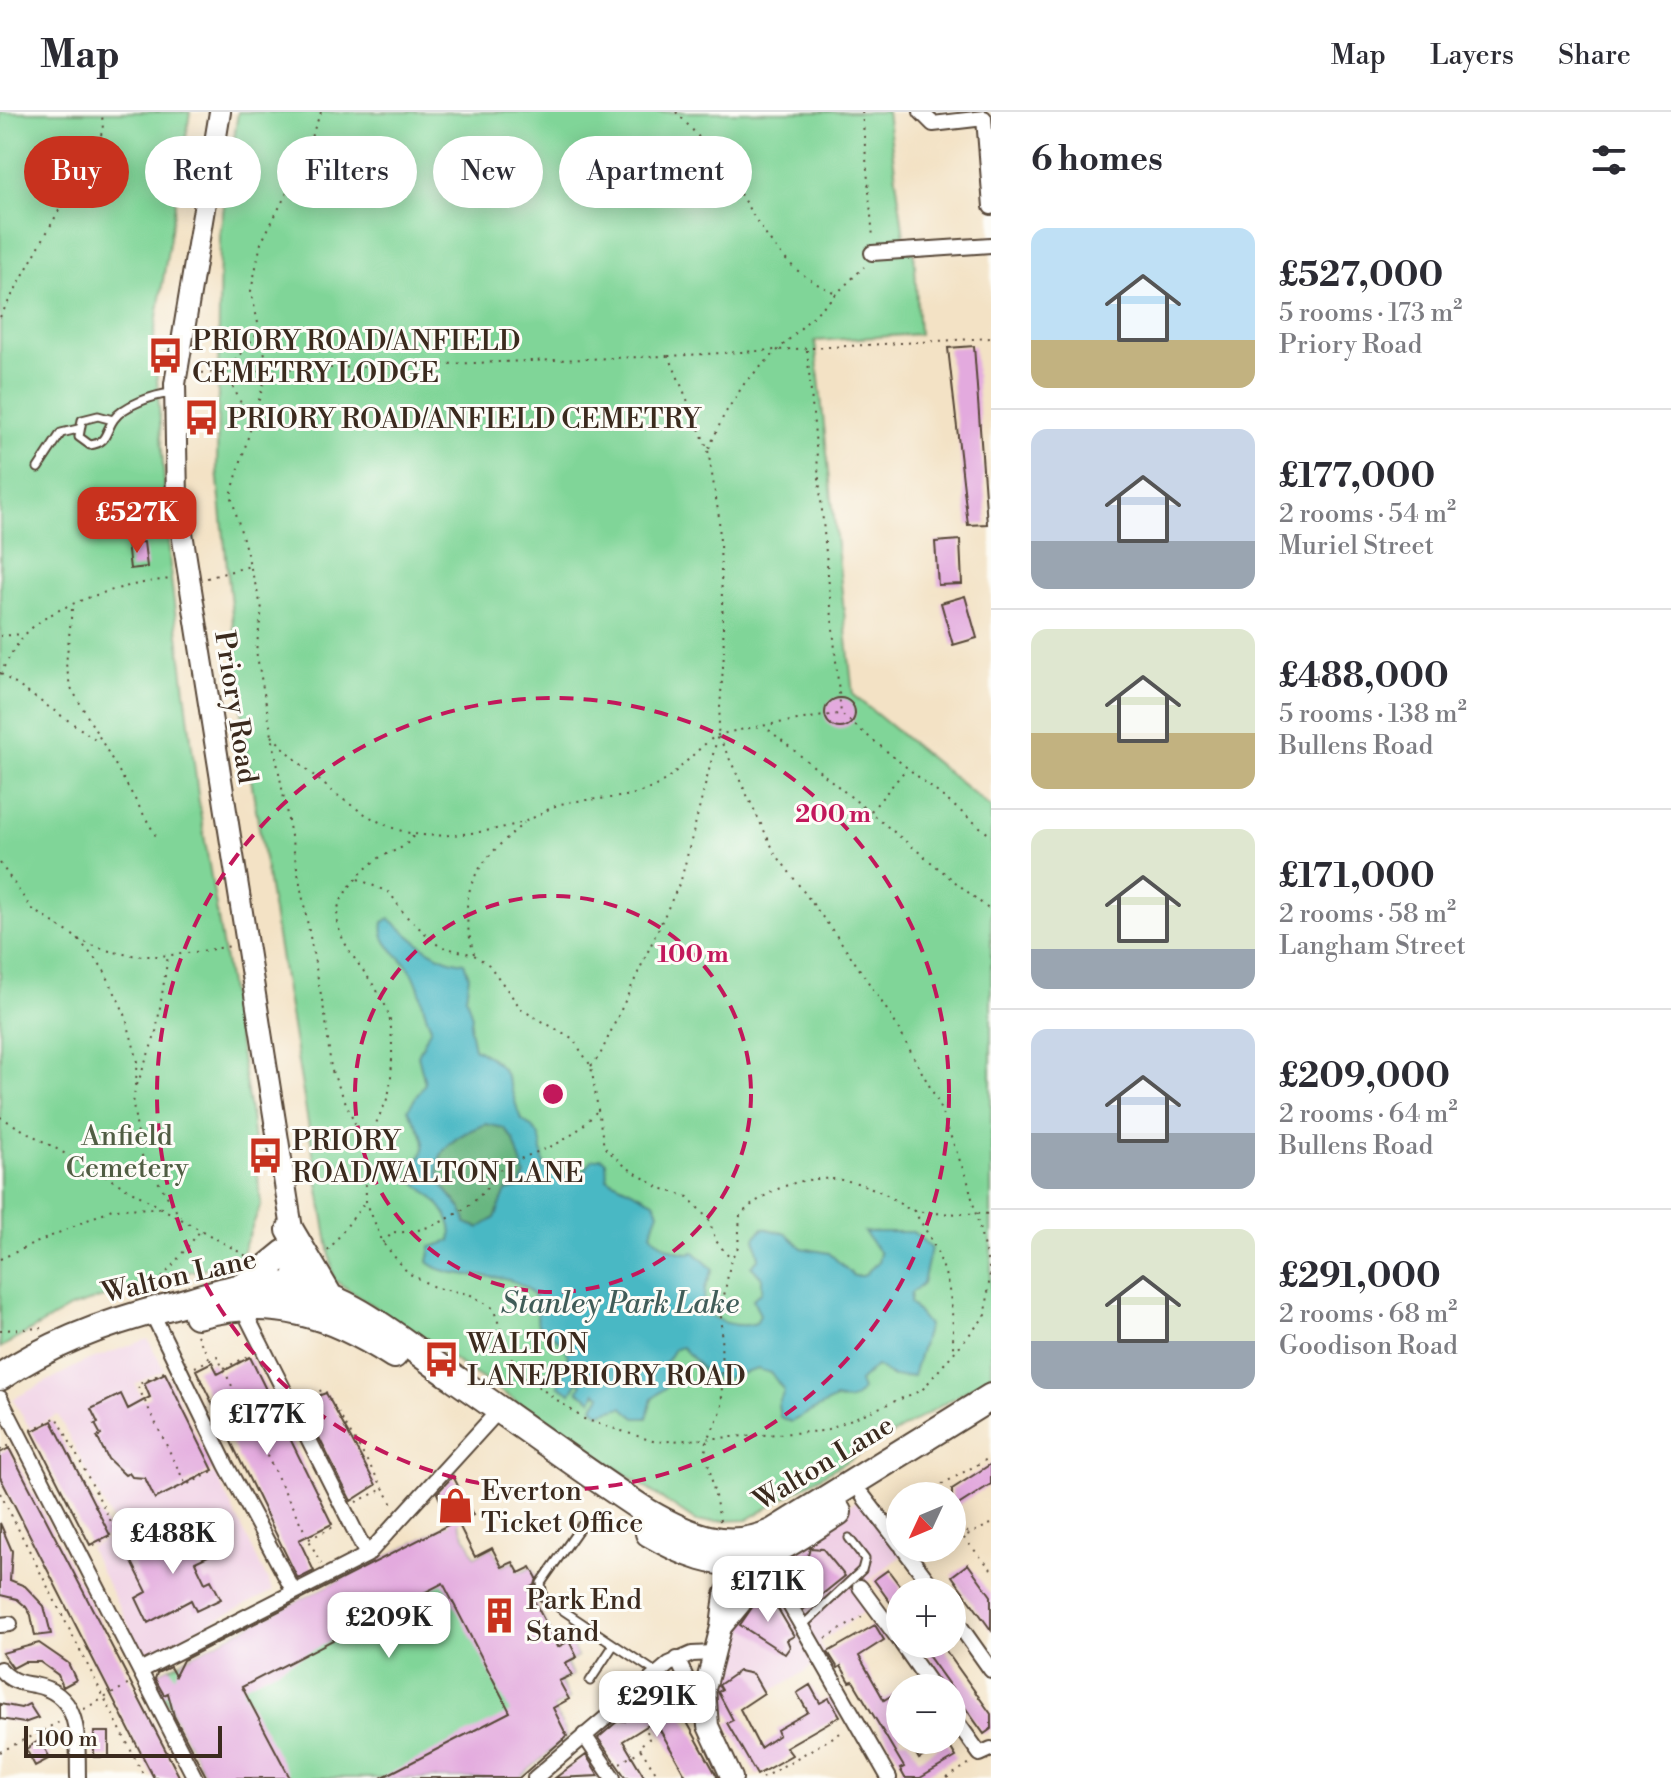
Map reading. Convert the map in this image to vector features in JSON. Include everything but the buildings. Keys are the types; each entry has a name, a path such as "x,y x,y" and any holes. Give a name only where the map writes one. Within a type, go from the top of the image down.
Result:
{"highway":[{"path":"242,1298 289,1239 329,1296"},
{"name":"Walton Lane","path":"0,1377 60,1344 101,1326 149,1311 242,1298 329,1296 367,1316 604,1504 669,1544 697,1556 752,1554 863,1496 991,1417"},
{"name":"Walton Lane","path":"284,1297 358,1333 665,1523 752,1554"},
{"name":"Walton Lane","path":"0,1396 149,1311 188,1317 242,1298"},
{"name":"Walton Lane","path":"752,1554 773,1532 991,1397"}],"street":[{"name":"Priory Road","path":"220,112 176,384 177,501 249,943 289,1239 284,1297"},
{"path":"921,112 933,124 984,118 991,207"},
{"path":"872,253 991,245"},
{"path":"242,1298 262,1350 367,1555"},
{"path":"149,1311 294,1592"},
{"path":"0,1396 195,1778"},
{"path":"141,1674 367,1555 494,1415"},
{"path":"863,1496 886,1527"},
{"path":"725,1595 752,1554"},
{"path":"721,1627 740,1604 752,1554"},
{"path":"752,1554 812,1647 889,1778"},
{"path":"697,1556 720,1575 725,1595 721,1627 705,1689 708,1726"},
{"path":"860,1587 886,1622"},
{"path":"966,1635 991,1670"},
{"path":"535,1778 657,1673 677,1659 713,1653"},
{"path":"677,1659 732,1778"},
{"path":"0,1669 12,1681 50,1690 70,1708 78,1778"},
{"path":"966,1730 986,1752"},
{"path":"584,1735 611,1774"}],"lane":[{"path":"113,420 90,417 82,420 79,437 90,445 99,444 105,439 113,420 127,408 176,384"},
{"path":"38,468 61,433 78,429"},
{"path":"581,1526 541,1583 540,1591 551,1604 657,1673"},
{"path":"800,1628 862,1570 865,1559 849,1538"},
{"path":"590,1681 613,1646"}],"path":[{"path":"0,317 103,131 102,112"},
{"path":"321,112 295,177 261,243 251,291 268,369 231,495 262,609 256,651 326,1021 331,1069 365,1146 366,1201 383,1243 408,1273 436,1288 469,1294 493,1308 516,1371 584,1419 656,1442 823,1431 922,1390 986,1315 990,1272 968,1182 936,1098 893,1019 775,853 718,735"},
{"path":"676,112 703,140 780,256 809,282 837,293"},
{"path":"708,450 739,391 863,269 872,253 874,237 862,112"},
{"path":"226,372 259,330"},
{"path":"176,384 226,372 268,369 669,356 991,338"},
{"path":"807,349 841,714 991,836"},
{"path":"591,1066 600,1055 681,880 718,735 724,638 719,517 708,450 669,356"},
{"path":"226,372 252,425"},
{"path":"0,636 24,634 73,607 138,582 188,579 250,566"},
{"path":"73,607 66,664 70,686 156,836"},
{"path":"24,634 0,674 100,743"},
{"path":"271,735 307,772 362,813 414,834 478,831 525,822 559,805 587,799 613,799 647,791 689,761 718,735 841,714"},
{"path":"767,728 991,911"},
{"path":"870,812 907,768"},
{"path":"474,955 465,923 467,900 477,870 525,822"},
{"path":"365,1146 389,1096 389,1015 372,977 343,942 336,923 340,902 358,879 379,858 405,849 414,834"},
{"path":"0,863 31,908 96,947 144,958 249,943"},
{"path":"358,879 390,893 405,915 439,946 474,955 489,965 522,1010 572,1038 591,1066 604,1147 626,1167 658,1187 688,1197 709,1220 716,1241 731,1259"},
{"path":"77,938 103,968 125,1014 138,1062 133,1105 141,1154 181,1218"},
{"path":"135,1091 156,1033 168,954"},
{"path":"383,1243 393,1232 412,1234 465,1206 485,1191 496,1172 550,1150 577,1134 598,1110"},
{"path":"0,1117 250,1258"},
{"path":"722,1530 705,1446 722,1409 721,1316 731,1259 738,1247 740,1215 758,1198 786,1183 847,1179 884,1193 913,1210 936,1244 948,1276 953,1351"},
{"path":"0,1259 112,1209 164,1208"},
{"path":"913,1210 991,1214"},
{"path":"149,1311 159,1282 202,1229"},
{"path":"986,1315 991,1316"},
{"path":"188,1317 209,1359"},
{"path":"0,1330 55,1327"},
{"path":"223,1369 262,1350"},
{"path":"226,1465 186,1485 137,1385 217,1356 327,1575"},
{"path":"290,1406 324,1389 402,1519"},
{"path":"20,1436 57,1417 117,1533 80,1552"},
{"path":"951,1482 991,1457"},
{"path":"309,1539 384,1488"},
{"path":"0,1493 145,1778"},
{"path":"991,1524 963,1537 991,1569"},
{"path":"966,1529 970,1534"},
{"path":"812,1647 876,1608"},
{"path":"0,1752 70,1708 104,1698 141,1674"},
{"path":"660,1778 639,1746 649,1739 646,1733 696,1697"},
{"path":"762,1778 857,1723"},
{"path":"611,1774 641,1750"},
{"path":"947,1778 986,1752"}],"shaded area":[{"path":"148,1339 164,1370 135,1384 185,1486 215,1473 273,1591 144,1656 89,1548 118,1533 58,1415 30,1429 13,1399 86,1361"},
{"path":"863,1496 886,1526 886,1562 893,1562 861,1587 874,1605 819,1643 826,1656 795,1678 708,1726 709,1666 779,1551"}],"green space":[{"name":"Anfield Cemetery","path":"0,112 190,112 186,136 145,136 145,208 175,208 154,336 171,579 200,811 251,1117 261,1204 239,1260 155,1280 70,1308 0,1348"},
{"path":"238,112 887,112 906,251 914,251 919,334 815,341 853,695 991,808 991,1376 747,1520 697,1522 334,1280 246,749 217,470 220,233 224,208 261,208 261,136 234,136"},
{"path":"486,1124 504,1128 514,1141 526,1175 519,1188 506,1191 495,1218 480,1228 466,1223 462,1211 444,1187 438,1170 443,1151 450,1144"},
{"path":"457,1521 475,1557 492,1548 502,1567 513,1562 519,1573 531,1567 539,1583 528,1589 557,1646 569,1641 577,1657 566,1663 572,1675 560,1681 569,1699 553,1708 567,1736 519,1778 207,1778 155,1679 158,1673"}],"water":[{"name":"Stanley Park Lake","path":"390,919 433,953 464,963 469,976 466,997 472,1016 470,1029 474,1048 496,1062 507,1077 521,1119 539,1136 545,1168 559,1174 583,1172 592,1160 601,1158 606,1161 607,1178 654,1201 659,1212 651,1233 676,1251 694,1252 713,1269 705,1288 703,1309 714,1318 735,1325 756,1323 760,1315 753,1299 762,1291 762,1278 751,1266 759,1258 755,1238 763,1228 787,1234 802,1248 829,1253 854,1276 863,1276 878,1262 880,1253 864,1232 913,1232 931,1248 923,1283 911,1293 910,1303 928,1325 913,1376 893,1377 876,1366 859,1382 862,1390 853,1399 835,1399 791,1422 780,1417 778,1406 784,1391 771,1373 758,1369 720,1380 704,1371 682,1347 674,1349 664,1365 672,1382 652,1399 647,1418 635,1418 622,1407 600,1413 593,1408 601,1395 596,1392 592,1400 578,1391 582,1384 578,1381 571,1393 558,1385 568,1356 563,1344 538,1325 537,1303 528,1289 502,1278 439,1269 428,1262 431,1247 451,1241 452,1231 440,1205 410,1178 424,1142 408,1109 425,1083 418,1055 431,1027 414,976 390,948 384,937 383,922","holes":["486,1124 504,1128 514,1141 525,1175 519,1188 506,1191 495,1218 479,1228 466,1223 462,1211 444,1187 438,1170 439,1160 443,1151 467,1132"]}],"place":[{"name":"PRIORY ROAD/ANFIELD CEMETRY LODGE","path":"166,356"},
{"name":"PRIORY ROAD/ANFIELD CEMETRY","path":"201,418"},
{"name":"PRIORY ROAD/WALTON LANE","path":"266,1156"},
{"name":"WALTON LANE/PRIORY ROAD","path":"441,1359"},
{"name":"Everton Ticket Office","path":"455,1506"},
{"name":"Park End Stand","path":"500,1615"}]}
